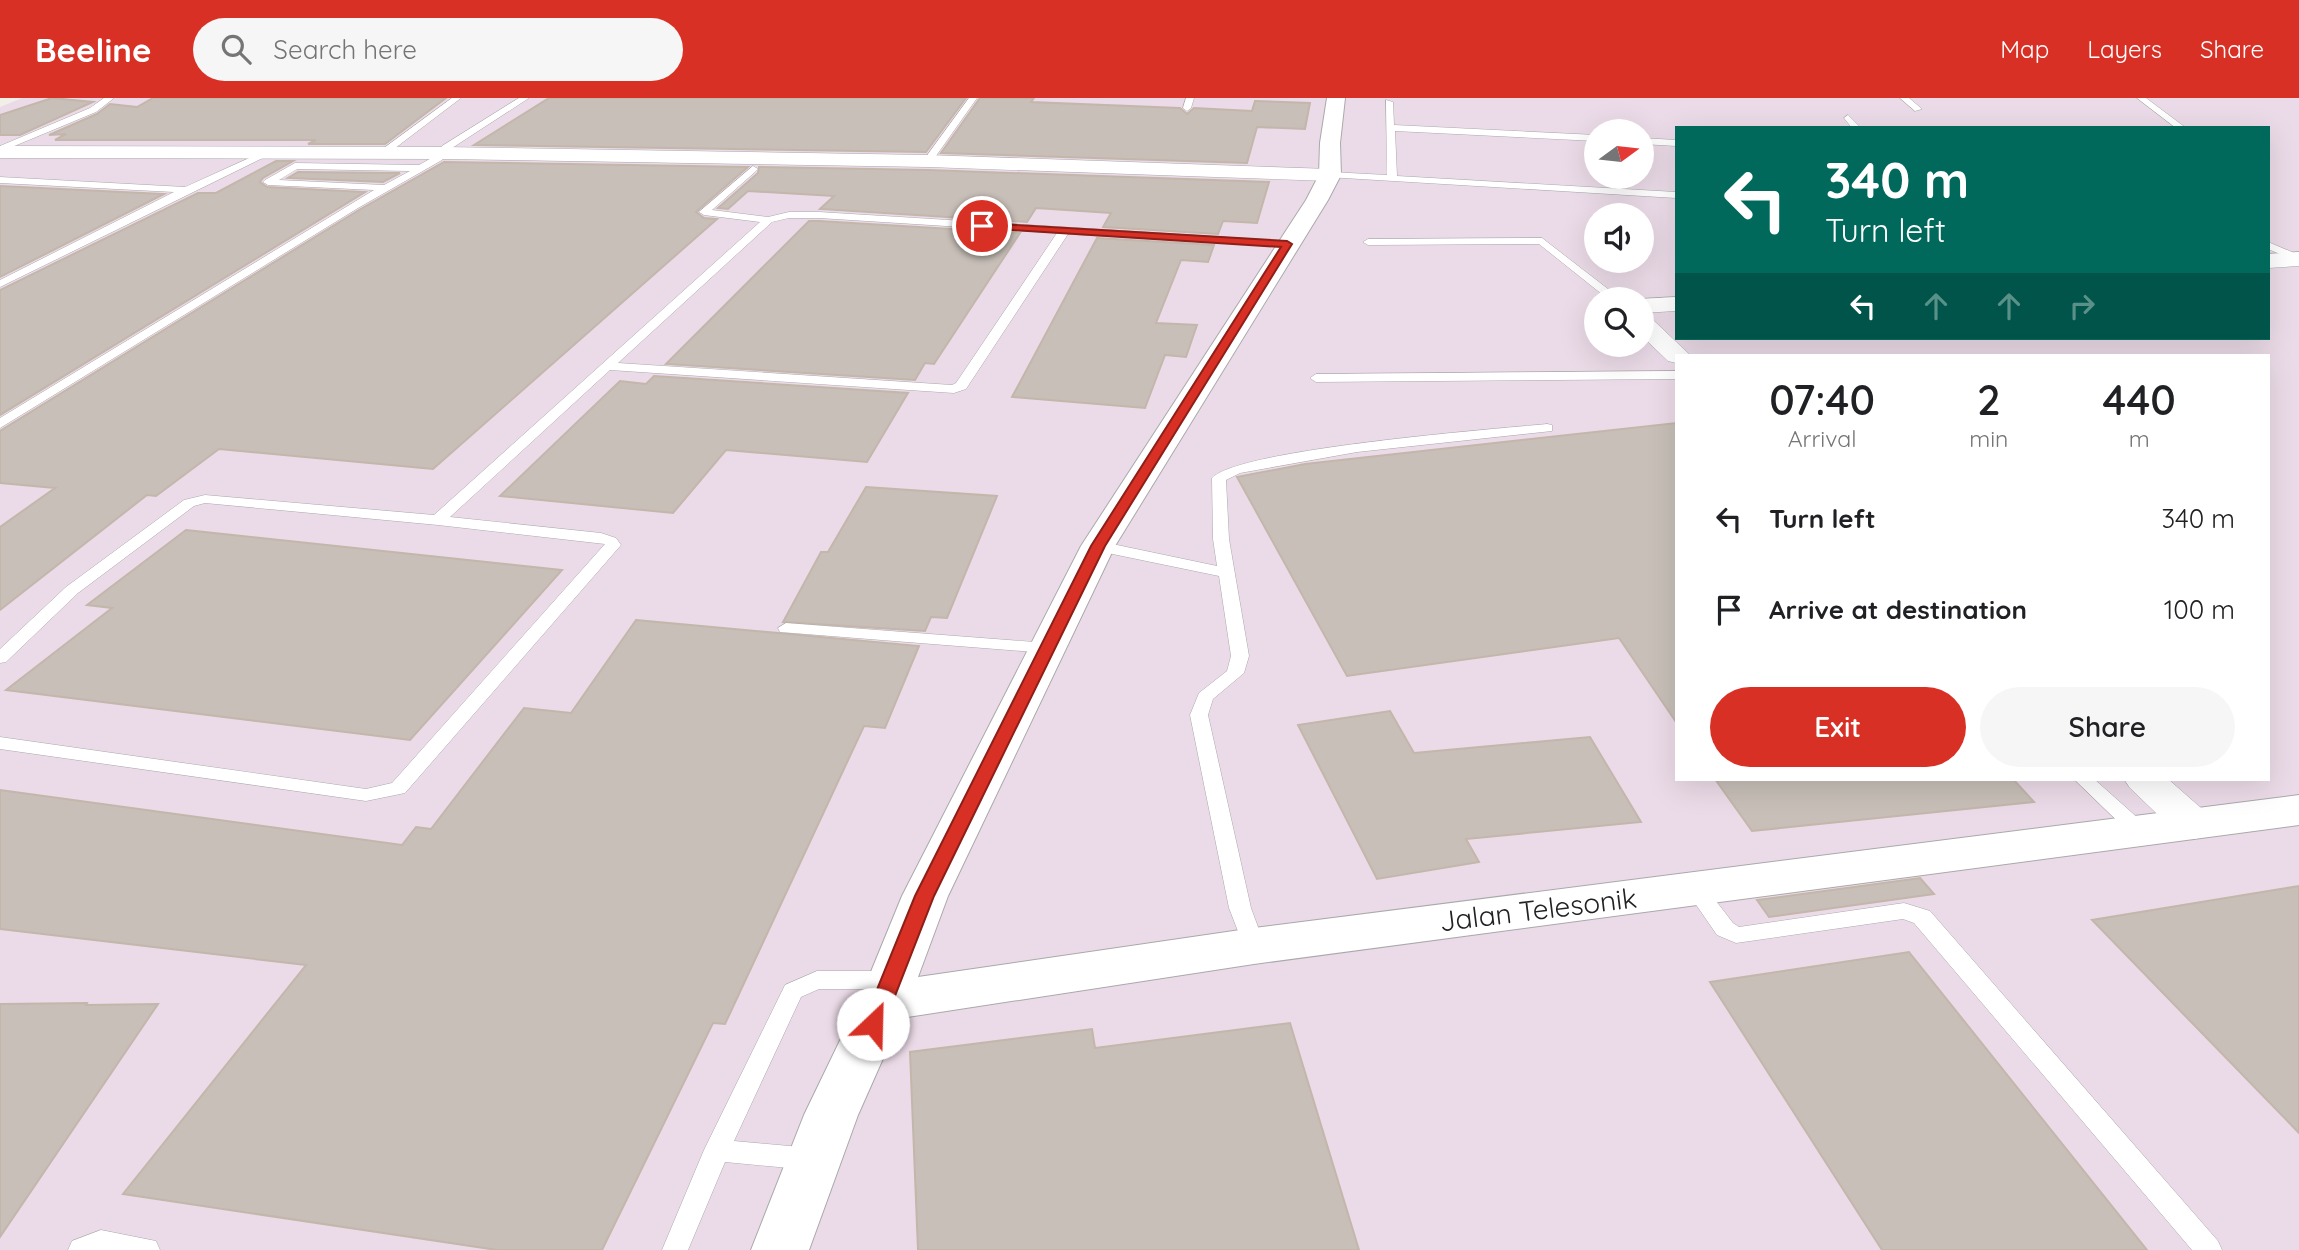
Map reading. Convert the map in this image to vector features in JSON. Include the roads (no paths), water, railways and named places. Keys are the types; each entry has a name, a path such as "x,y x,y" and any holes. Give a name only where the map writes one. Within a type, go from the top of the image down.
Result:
{"street":[{"path":"780,1250 831,1115 888,990 925,896 1098,546 1317,200 1330,175 1330,142 1336,98"},
{"path":"0,151 443,153 928,161 1330,175"},
{"path":"1654,305 1675,303"},
{"path":"1654,334 1676,354"},
{"path":"2146,781 2194,825"},
{"name":"Jalan Telesonik","path":"888,990 1254,946 2299,810"}],"lane":[{"path":"0,151 93,110 110,98"},
{"path":"383,153 457,98"},
{"path":"0,424 439,158 445,148 525,98"},
{"path":"928,161 973,98"},
{"path":"1187,108 1190,98"},
{"path":"1904,98 1918,109"},
{"path":"2141,98 2179,126"},
{"path":"1390,102 1392,178"},
{"path":"1848,118 1855,126"},
{"path":"1392,128 1584,137"},
{"path":"1654,142 1675,143"},
{"path":"0,284 186,190 270,152"},
{"path":"387,188 268,182 295,166 421,168"},
{"path":"753,169 704,212 768,220 789,215 819,215 1287,244"},
{"path":"1330,175 1641,189 1675,195"},
{"path":"0,180 186,190"},
{"path":"438,520 768,220"},
{"path":"608,366 954,389 961,386 1064,231"},
{"path":"1368,242 1542,240 1600,287"},
{"path":"2270,246 2290,261"},
{"path":"1316,378 1675,375"},
{"path":"1254,946 1240,908 1199,715 1205,697 1235,673 1240,656 1225,572 1219,478 1228,471 1357,448 1547,428"},
{"path":"0,658 72,590 190,503 205,499 601,538 611,541 613,545 398,788 366,795 0,743"},
{"path":"1098,546 1225,572"},
{"path":"786,628 1047,648"},
{"path":"2085,781 2141,832"},
{"path":"1695,888 1725,929 1735,935 1904,911 1922,917 2209,1250"},
{"path":"675,1250 718,1150 793,991 817,979 888,990"},
{"path":"718,1150 814,1160"},
{"path":"81,1250 101,1242 147,1250"}]}
